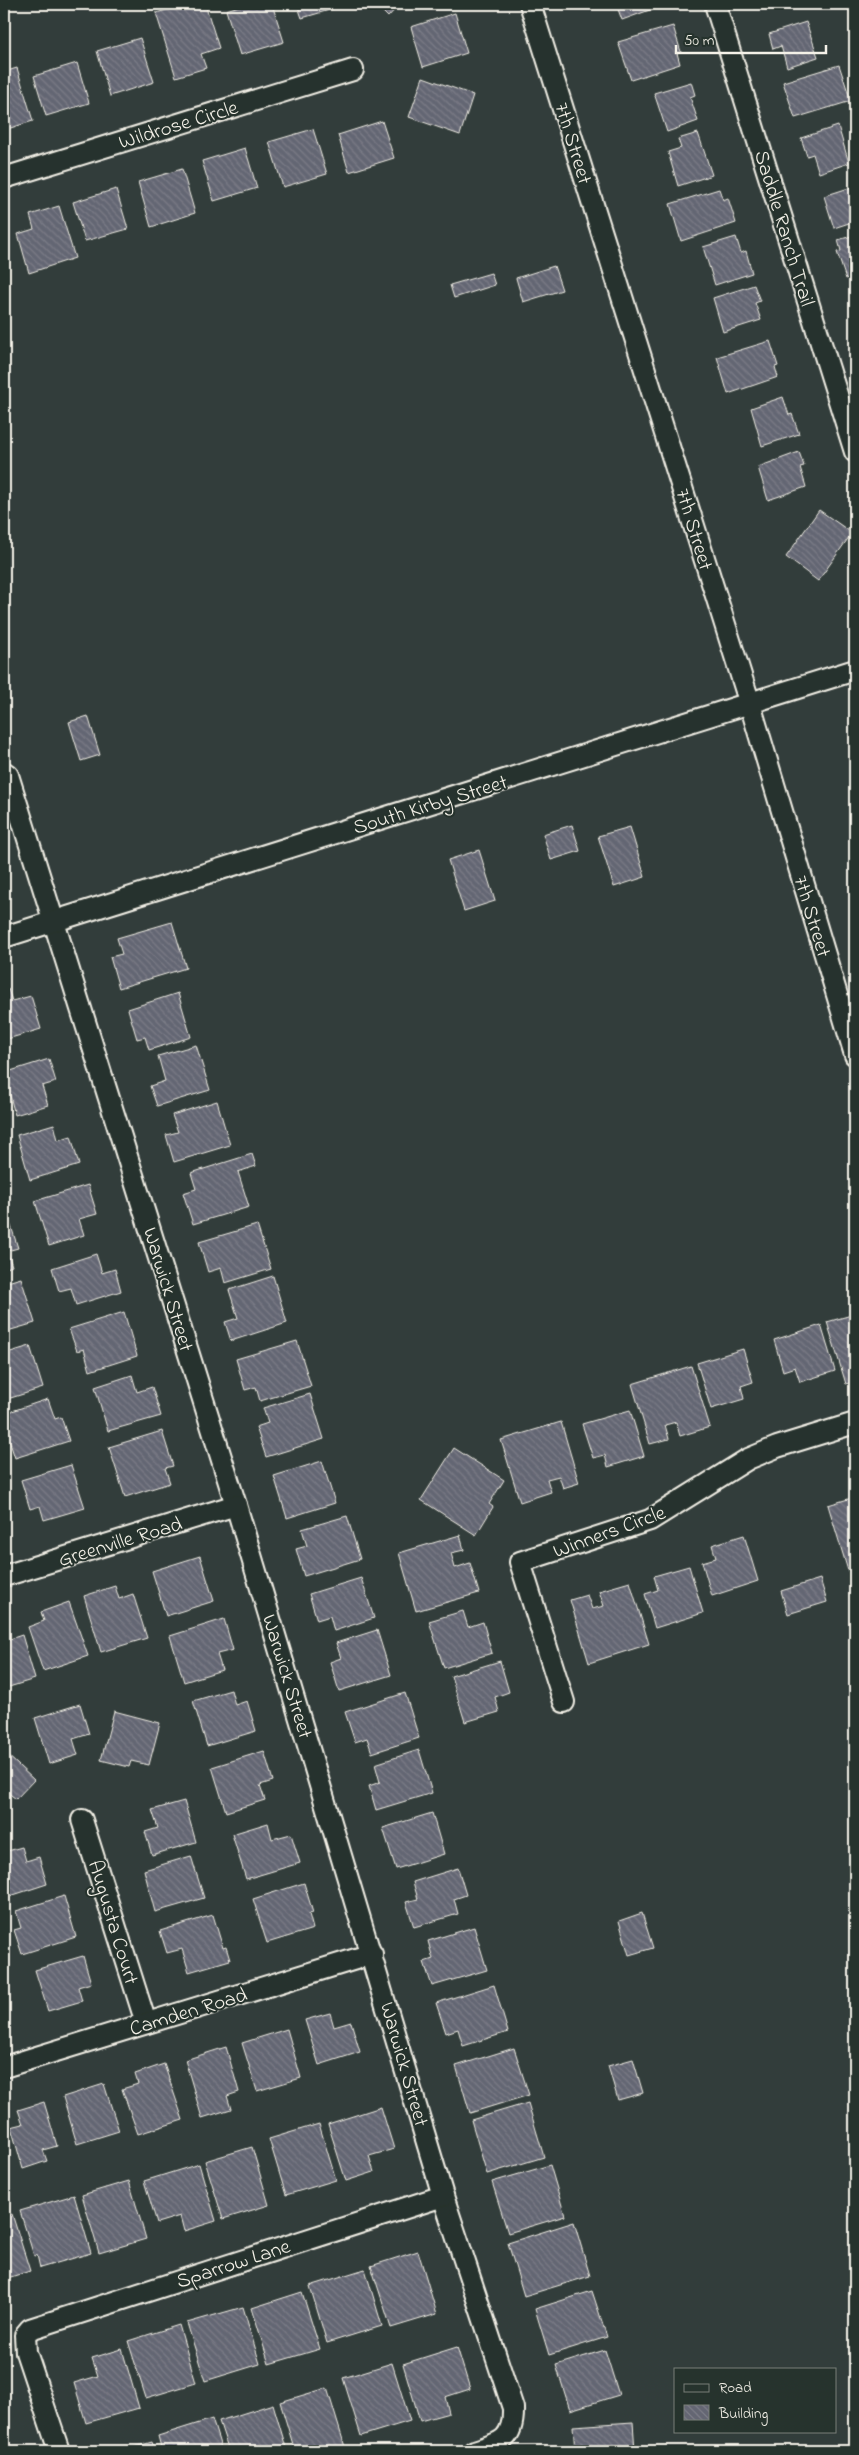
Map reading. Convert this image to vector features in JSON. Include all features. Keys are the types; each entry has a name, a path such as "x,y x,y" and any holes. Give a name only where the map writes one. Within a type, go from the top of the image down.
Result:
{"street":[{"name":"7th Street","path":"530,4 750,704 855,1056"},
{"name":"Saddle Ranch Trail","path":"715,4 855,452"},
{"name":"Wildrose Circle","path":"4,178 353,70"},
{"name":"South Kirby Street","path":"4,937 855,670"},
{"name":"Warwick Street","path":"4,772 8,775 236,1505 443,2196 514,2408 514,2422 511,2432 502,2441 474,2451"},
{"name":"Winners Circle","path":"564,1702 520,1562 650,1520 748,1459 777,1447 855,1423"},
{"name":"Greenville Road","path":"5,1571 236,1505"},
{"name":"Augusta Court","path":"82,1820 146,2024"},
{"name":"Camden Road","path":"4,2067 372,1954"},
{"name":"Sparrow Lane","path":"59,2451 26,2352 25,2335 30,2329 443,2196"}],"building":[{"path":"188,4 205,4 219,48 201,54 206,68 176,77 156,13"},
{"path":"246,4 272,4 284,42 240,55 226,10"},
{"path":"297,4 342,4 343,6 302,18"},
{"path":"375,4 409,4 403,10 398,6 388,17"},
{"path":"616,4 657,4 658,7 622,20"},
{"path":"455,13 467,53 423,67 411,27"},
{"path":"806,22 818,57 787,67 781,46 773,49 769,34"},
{"path":"673,26 681,52 677,53 680,64 631,80 618,42"},
{"path":"140,38 154,82 110,96 97,51"},
{"path":"77,63 89,103 46,116 34,76"},
{"path":"839,65 851,101 795,118 783,82"},
{"path":"17,68 33,121 4,130 4,72"},
{"path":"423,77 473,95 460,135 409,117"},
{"path":"691,82 695,95 690,97 698,121 667,132 654,93"},
{"path":"382,121 394,158 349,172 338,135"},
{"path":"838,126 849,163 819,173 813,154 807,156 801,138"},
{"path":"313,129 327,174 283,187 269,142"},
{"path":"698,133 712,175 678,186 668,152 681,148 678,139"},
{"path":"245,148 257,188 214,201 202,161"},
{"path":"182,169 195,213 151,227 138,182"},
{"path":"855,186 855,221 834,228 824,196"},
{"path":"116,189 128,229 85,241 73,202"},
{"path":"719,189 723,200 728,198 736,223 681,241 670,204"},
{"path":"59,206 75,258 29,273 18,234 34,229 30,215"},
{"path":"855,235 855,276 846,279 837,252 841,251 838,240"},
{"path":"736,237 741,253 746,251 752,273 715,285 703,247"},
{"path":"554,266 562,290 523,302 516,278"},
{"path":"491,273 495,285 454,298 450,285"},
{"path":"754,285 760,301 755,303 761,320 723,332 713,298"},
{"path":"770,341 778,366 775,367 778,377 728,394 717,357"},
{"path":"783,397 789,415 792,414 799,434 762,446 751,408"},
{"path":"799,452 804,466 800,467 806,487 768,500 758,467"},
{"path":"819,510 852,533 818,581 786,557"},
{"path":"88,716 100,755 81,761 69,722"},
{"path":"572,825 580,851 551,860 543,834"},
{"path":"630,827 645,877 614,887 598,836"},
{"path":"479,850 495,901 464,911 448,860"},
{"path":"172,922 186,968 119,988 110,957 122,954 117,938"},
{"path":"8,989 12,1001 31,996 41,1029 4,1040 4,990"},
{"path":"178,993 191,1037 149,1050 145,1037 137,1039 128,1009"},
{"path":"196,1045 210,1090 157,1106 150,1086 165,1081 158,1056"},
{"path":"49,1059 56,1082 42,1086 48,1105 15,1115 4,1073"},
{"path":"217,1101 230,1145 174,1162 166,1135 178,1132 172,1115"},
{"path":"54,1124 58,1140 71,1136 79,1165 30,1180 17,1135"},
{"path":"252,1154 256,1166 238,1172 249,1207 193,1224 183,1193 196,1189 191,1173"},
{"path":"88,1185 97,1214 79,1219 84,1235 49,1246 35,1201"},
{"path":"10,1223 18,1248 7,1251 12,1266 4,1269 4,1224"},
{"path":"257,1225 271,1269 225,1283 221,1268 208,1272 199,1242"},
{"path":"96,1254 102,1273 115,1269 121,1291 76,1305 71,1288 59,1291 52,1268"},
{"path":"273,1276 287,1323 231,1341 225,1322 238,1318 229,1290"},
{"path":"21,1278 35,1323 4,1332 4,1283"},
{"path":"124,1312 137,1356 90,1371 84,1349 77,1351 69,1329"},
{"path":"855,1314 855,1381 846,1384 827,1322"},
{"path":"821,1325 835,1371 800,1382 795,1367 783,1371 774,1340"},
{"path":"297,1341 311,1386 260,1401 256,1387 245,1390 236,1359"},
{"path":"30,1346 43,1388 4,1400 4,1354"},
{"path":"743,1349 753,1382 741,1386 744,1399 711,1409 697,1363"},
{"path":"691,1366 710,1427 680,1436 676,1422 665,1425 669,1439 650,1444 632,1384"},
{"path":"132,1375 137,1392 152,1387 161,1416 108,1431 95,1387"},
{"path":"310,1394 324,1439 266,1457 256,1427 268,1423 263,1408"},
{"path":"48,1399 55,1419 61,1417 69,1441 15,1458 5,1428 10,1426 6,1413"},
{"path":"630,1410 644,1456 608,1467 605,1455 593,1458 582,1424"},
{"path":"561,1422 579,1483 563,1488 559,1476 547,1479 551,1492 520,1502 501,1440"},
{"path":"162,1431 173,1466 165,1468 170,1483 125,1497 109,1447"},
{"path":"454,1448 504,1480 489,1504 493,1507 476,1535 421,1500"},
{"path":"322,1461 335,1503 287,1518 274,1476"},
{"path":"71,1465 85,1508 44,1520 40,1506 30,1509 21,1480"},
{"path":"855,1497 855,1572 849,1574 828,1505"},
{"path":"347,1516 360,1559 304,1576 296,1549 307,1546 302,1529"},
{"path":"460,1535 464,1550 451,1553 455,1568 470,1563 479,1593 416,1611 399,1553"},
{"path":"744,1535 758,1581 712,1596 702,1562 716,1558 712,1545"},
{"path":"200,1556 214,1601 166,1616 152,1571"},
{"path":"689,1566 703,1613 655,1628 645,1594 658,1590 654,1576"},
{"path":"361,1578 374,1618 334,1631 330,1616 317,1620 309,1594"},
{"path":"820,1579 827,1602 788,1614 781,1591"},
{"path":"630,1582 649,1644 589,1663 570,1600 587,1595 592,1609 604,1606 599,1591"},
{"path":"115,1586 119,1599 133,1594 147,1638 101,1652 84,1596"},
{"path":"69,1602 88,1656 43,1671 28,1627 44,1621 41,1612"},
{"path":"463,1611 468,1627 483,1622 492,1653 444,1668 429,1621"},
{"path":"224,1619 233,1650 217,1654 222,1670 184,1682 170,1636"},
{"path":"377,1630 391,1675 339,1691 330,1662 341,1658 336,1643"},
{"path":"22,1635 35,1679 9,1687 6,1678 4,1679 4,1641"},
{"path":"500,1661 509,1692 495,1697 499,1712 465,1722 451,1676"},
{"path":"231,1690 235,1705 247,1701 256,1731 207,1746 193,1701"},
{"path":"405,1693 419,1738 372,1753 367,1738 355,1742 345,1712"},
{"path":"80,1704 89,1734 73,1739 78,1755 49,1764 35,1718"},
{"path":"114,1711 160,1723 149,1765 131,1761 129,1767 101,1760"},
{"path":"419,1750 432,1793 376,1810 369,1786 380,1782 375,1764"},
{"path":"264,1751 273,1781 260,1785 265,1800 226,1812 212,1767"},
{"path":"4,1752 34,1780 16,1799 6,1791 4,1793"},
{"path":"184,1801 196,1842 152,1855 145,1832 158,1828 152,1810"},
{"path":"432,1813 444,1854 396,1869 383,1828"},
{"path":"268,1823 272,1839 291,1834 300,1863 246,1879 232,1834"},
{"path":"22,1847 26,1861 39,1857 47,1884 4,1898 4,1852"},
{"path":"191,1856 204,1898 155,1912 144,1870"},
{"path":"458,1868 466,1895 454,1899 458,1914 414,1927 406,1902 418,1899 413,1882"},
{"path":"304,1883 313,1913 309,1914 313,1929 267,1943 253,1899"},
{"path":"64,1896 76,1937 22,1954 14,1930 21,1928 16,1911"},
{"path":"642,1913 653,1948 629,1955 619,1921"},
{"path":"213,1915 223,1948 226,1947 230,1960 189,1972 182,1949 167,1953 160,1931"},
{"path":"474,1927 487,1970 432,1986 424,1962 433,1959 428,1941"},
{"path":"83,1956 91,1983 78,1987 82,2001 48,2011 35,1970"},
{"path":"494,1985 508,2032 463,2046 458,2029 446,2033 436,2003"},
{"path":"330,2013 334,2027 351,2022 360,2052 319,2065 305,2020"},
{"path":"287,2029 301,2078 257,2091 242,2043"},
{"path":"226,2047 239,2092 227,2096 231,2109 202,2118 185,2060"},
{"path":"514,2048 529,2095 470,2113 456,2066"},
{"path":"633,2059 643,2093 618,2100 608,2066"},
{"path":"164,2064 183,2120 138,2134 122,2089 138,2084 135,2074"},
{"path":"104,2084 119,2131 77,2144 63,2097"},
{"path":"44,2102 57,2146 43,2150 47,2161 23,2169 11,2127 23,2124 18,2110"},
{"path":"528,2103 544,2157 487,2174 471,2120"},
{"path":"381,2107 394,2149 369,2156 374,2172 346,2181 328,2124"},
{"path":"319,2124 336,2180 286,2195 269,2139"},
{"path":"252,2147 269,2205 223,2219 205,2161"},
{"path":"199,2164 216,2221 184,2231 180,2216 157,2223 144,2181"},
{"path":"550,2165 565,2216 508,2233 492,2182"},
{"path":"129,2181 146,2239 99,2253 82,2195"},
{"path":"74,2195 91,2253 40,2268 37,2255 34,2256 20,2211"},
{"path":"12,2214 30,2271 4,2279 4,2217"},
{"path":"574,2222 590,2276 524,2296 508,2243"},
{"path":"418,2251 437,2314 391,2328 371,2266"},
{"path":"365,2269 382,2326 327,2343 310,2286"},
{"path":"592,2291 607,2337 549,2355 535,2309"},
{"path":"302,2292 320,2349 269,2364 252,2308"},
{"path":"243,2307 260,2364 205,2381 187,2323"},
{"path":"179,2325 196,2383 146,2398 128,2341"},
{"path":"457,2347 470,2389 445,2397 449,2413 420,2421 403,2364"},
{"path":"122,2349 139,2408 86,2423 74,2383 98,2376 92,2358"},
{"path":"605,2350 619,2395 570,2410 556,2365"},
{"path":"392,2363 410,2421 361,2436 343,2378"},
{"path":"327,2388 345,2447 331,2451 295,2451 280,2402"},
{"path":"273,2404 287,2451 229,2451 219,2421"},
{"path":"212,2419 222,2451 162,2451 158,2436"},
{"path":"633,2422 635,2451 575,2451 573,2426"},
{"path":"152,2442 155,2451 121,2451"}]}
